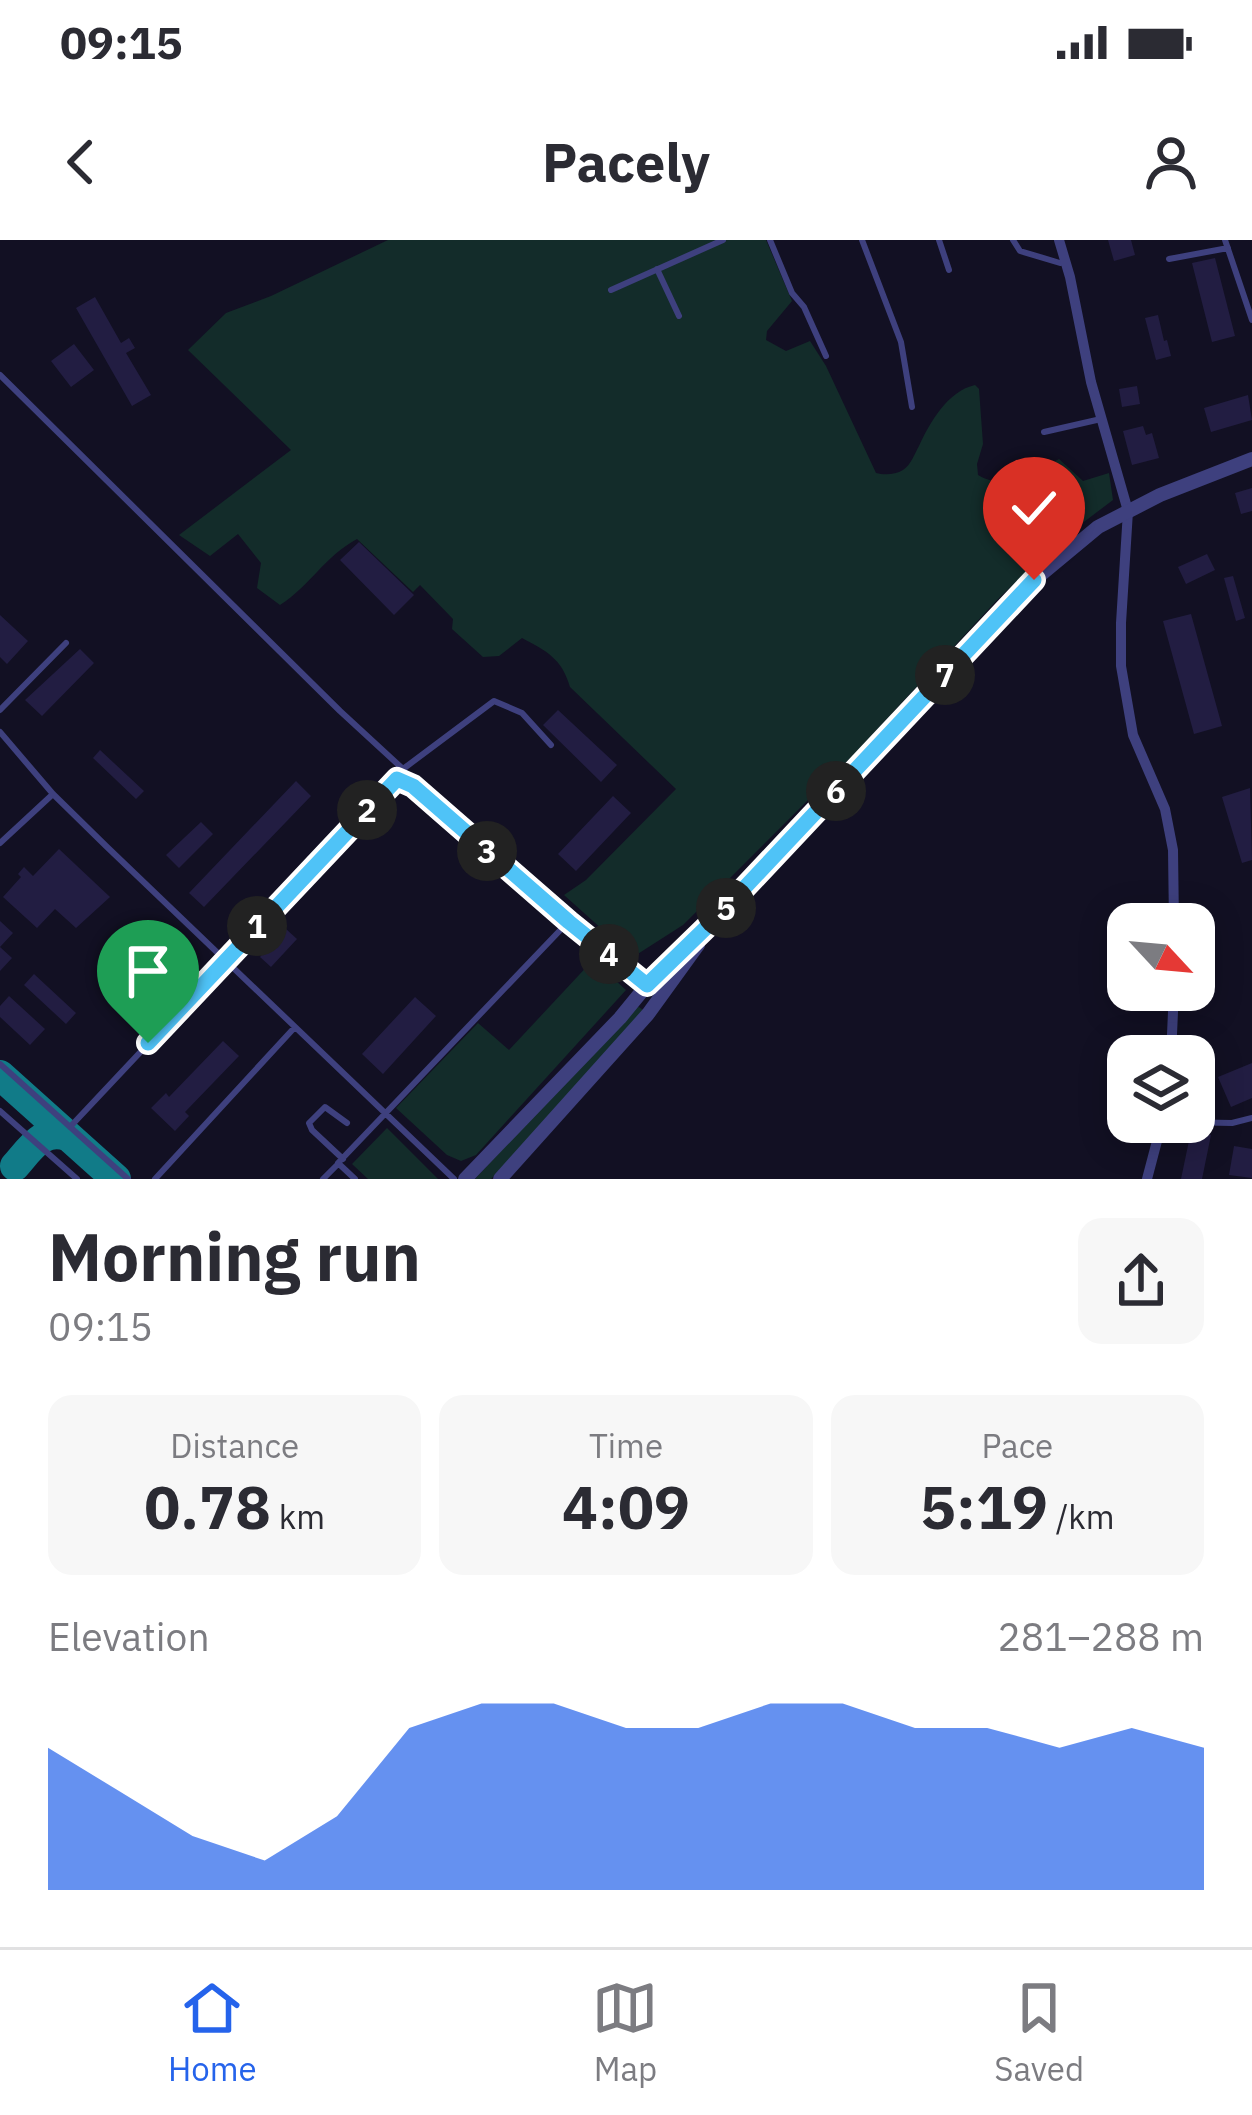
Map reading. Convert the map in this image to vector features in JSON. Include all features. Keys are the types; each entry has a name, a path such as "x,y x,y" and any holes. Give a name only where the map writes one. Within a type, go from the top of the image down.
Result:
{"street":[{"path":"1059,240 1128,511 1121,666 1133,735 1165,809 1173,850 1174,903"},
{"path":"465,1179 1070,547 1128,511 1252,459"},
{"path":"500,1179 660,997 718,916"},
{"path":"1147,1179 1156,1143"}],"lane":[{"path":"611,290 723,240"},
{"path":"770,240 826,356"},
{"path":"862,240 901,342 912,407"},
{"path":"939,240 949,270"},
{"path":"1013,240 1020,251 1066,262"},
{"path":"1169,259 1227,244 1252,320"},
{"path":"657,269 679,316"},
{"path":"0,375 403,769 413,786"},
{"path":"1044,432 1101,418"},
{"path":"0,710 66,643"},
{"path":"403,769 494,701 522,713 551,745"},
{"path":"0,732 53,794 454,1179"},
{"path":"70,1127 397,779 413,786 660,997"},
{"path":"0,843 53,794"},
{"path":"322,1179 569,922"},
{"path":"155,1179 295,1028"},
{"path":"0,1064 128,1179"},
{"path":"347,1123 325,1107 309,1123 355,1179"},
{"path":"0,1111 77,1179"},
{"path":"1215,1123 1252,1118"}],"green space":[{"path":"388,240 766,240 792,301 767,331 766,340 786,351 810,341 876,473 893,474 906,468 941,409 956,394 975,385 983,444 978,475 1009,481 1059,459 1083,481 1109,473 1113,500 1056,543 998,599 856,752 683,925 633,957 564,895 586,880 676,789 570,687 552,657 522,638 499,656 483,657 452,629 453,619 420,585 413,592 357,539 280,605 257,588 261,563 238,534 210,556 179,535 291,450 188,350 226,313"},
{"path":"593,960 626,990 476,1155 461,1161 447,1155 396,1108 478,1023 509,1050"},
{"path":"639,1007 642,1015 491,1179 475,1179 634,1008"},
{"path":"387,1128 438,1179 368,1179 352,1164"}],"building":[{"path":"1108,240 1131,240 1135,255 1114,261"},
{"path":"1215,258 1235,336 1212,342 1192,263"},
{"path":"95,297 121,343 129,338 135,348 126,353 151,395 132,406 76,308"},
{"path":"1158,315 1171,356 1156,360 1145,318"},
{"path":"74,344 94,370 71,387 51,361"},
{"path":"1137,386 1140,404 1122,407 1119,389"},
{"path":"1248,395 1252,420 1211,432 1204,408"},
{"path":"1143,426 1146,435 1152,433 1159,458 1132,465 1123,431"},
{"path":"1252,488 1252,511 1241,514 1235,493"},
{"path":"359,542 414,595 394,615 340,560"},
{"path":"1207,554 1215,570 1186,584 1178,567"},
{"path":"1233,576 1245,618 1236,621 1224,578"},
{"path":"1191,614 1222,726 1194,734 1163,621"},
{"path":"0,615 28,641 7,664 0,657"},
{"path":"80,649 94,663 42,716 25,700"},
{"path":"558,710 617,765 601,782 543,725"},
{"path":"100,750 144,791 136,799 93,758"},
{"path":"296,781 311,796 204,907 189,893"},
{"path":"1250,788 1252,860 1242,863 1222,797"},
{"path":"613,796 631,813 576,871 558,854"},
{"path":"201,822 213,834 179,868 166,855"},
{"path":"59,849 110,897 76,928 55,909 37,928 3,897 24,867 33,876"},
{"path":"0,921 13,933 0,947"},
{"path":"286,929 297,939 271,967 260,957"},
{"path":"0,947 12,958 0,971"},
{"path":"34,974 76,1013 66,1024 24,985"},
{"path":"9,996 45,1029 30,1045 0,1017 0,1006"},
{"path":"415,997 436,1016 383,1074 362,1054"},
{"path":"223,1041 239,1056 185,1112 189,1116 175,1131 151,1108 166,1093 169,1097"},
{"path":"1252,1063 1252,1098 1231,1107 1218,1077"},
{"path":"1188,1143 1209,1143 1202,1179 1181,1179"},
{"path":"1234,1146 1252,1149 1252,1178 1229,1175"}],"taxiway":[{"path":"0,1075 116,1179"},
{"path":"15,1166 45,1137 69,1137"}],"route":[{"path":"148,1043 397,779 413,786 647,985 718,916 1034,580"}]}
